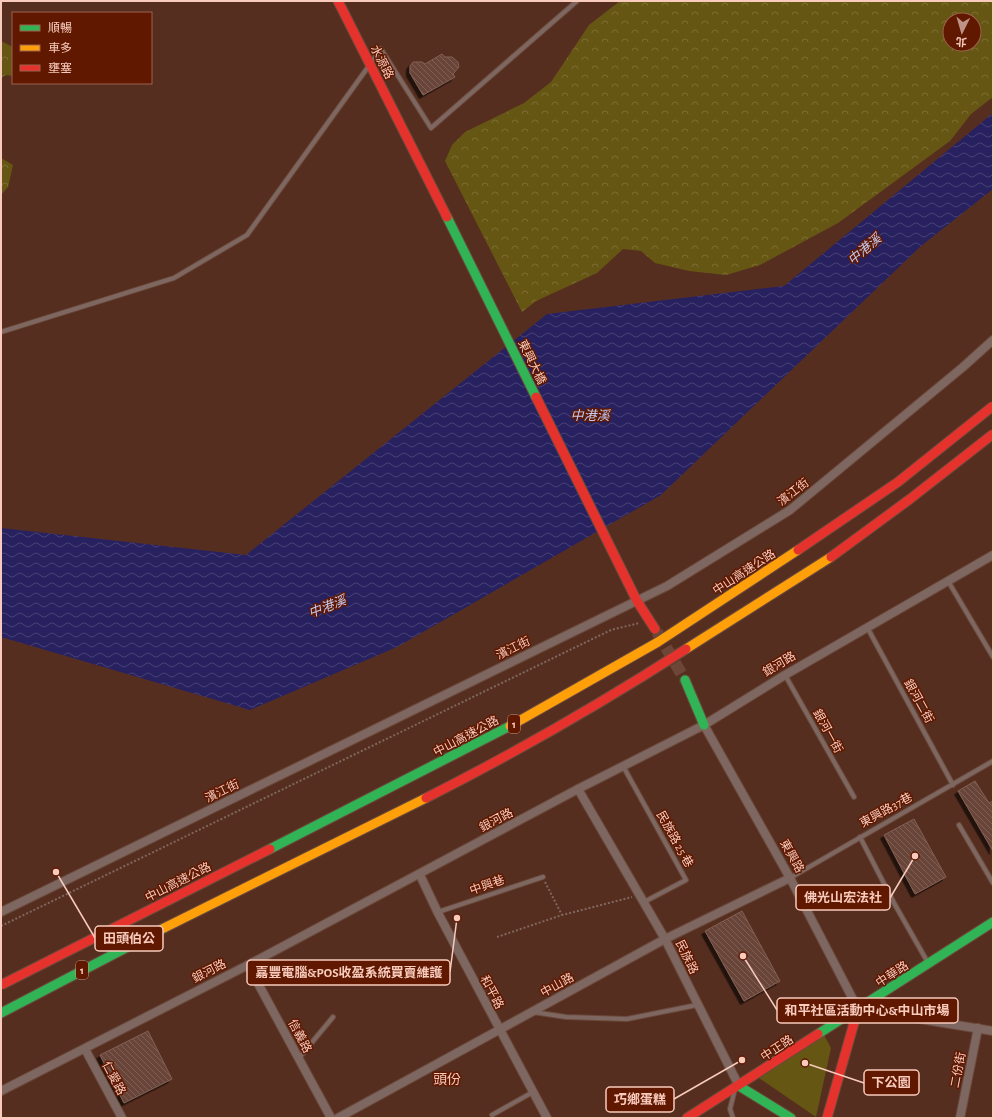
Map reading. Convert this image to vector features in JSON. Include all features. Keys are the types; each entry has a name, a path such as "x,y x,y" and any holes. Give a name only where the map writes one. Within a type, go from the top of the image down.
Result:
{"main road":[{"name":"水源路","path":"338,1 406,134"},
{"name":"東興大橋","path":"406,134 637,601 656,629"},
{"name":"中山高速公路","path":"1,985 465,750 578,689 658,642 750,583 898,482 993,406"},
{"name":"1","path":"1,1013 164,928 465,778 617,693 816,568 910,499 993,434"},
{"name":"東興路","path":"685,680 704,725"},
{"name":"中華路","path":"858,1009 993,922"},
{"name":"中正路","path":"687,1118 858,1009"},
{"path":"827,1118 858,1009"},
{"path":"739,1086 791,1118"}],"street":[{"name":"濱江街","path":"1,912 667,586 790,510 963,367 993,340"},
{"name":"銀河路","path":"1,1091 248,965 623,766 704,725 784,675 993,555"},
{"name":"東興路","path":"704,725 790,878 858,1009"},
{"name":"民族路","path":"578,790 665,939 739,1086"},
{"name":"和平路","path":"420,875 499,1031 547,1118"},
{"name":"中山路","path":"338,1118 665,939 790,878"},
{"name":"信義路","path":"248,965 331,1118"},
{"path":"858,1009 993,1031"},
{"name":"二份街","path":"960,1118 978,1028"},
{"name":"仁愛路","path":"85,1049 122,1118"}],"lane":[{"path":"1,332 174,278 247,235 381,49 431,128 577,1"},
{"path":"948,581 993,657"},
{"name":"銀河二街","path":"867,627 953,785"},
{"name":"銀河一街","path":"784,675 854,797"},
{"name":"東興路37巷","path":"790,878 993,761"},
{"name":"民族路 25 巷","path":"623,766 686,880 644,902"},
{"path":"959,825 993,883"},
{"path":"860,837 929,964"},
{"name":"中興巷","path":"438,913 543,877"},
{"path":"533,1012 566,1017 627,1019 697,1005"},
{"path":"299,1058 333,1017"},
{"path":"732,1118 730,1109 733,1094 739,1086"},
{"path":"492,1115 533,1092"}],"path":[{"path":"1,926 611,630 636,625 649,619"},
{"path":"543,877 562,915"},
{"path":"497,937 562,915 639,895"}],"green space":[{"path":"620,1 993,1 993,97 971,114 950,141 838,223 760,265 726,275 689,271 655,263 641,251 623,249 597,273 536,301 522,312 445,161 452,145 465,132 524,103 551,82 589,25"},
{"path":"1,41 12,46 12,76 6,75 1,78"},
{"path":"1,158 13,165 8,187 1,195"},
{"path":"824,1035 831,1048 816,1117 759,1078"}],"water":[{"name":"中港溪","path":"993,113 993,189 921,246 661,495 397,647 250,710 1,637 1,528 246,555 547,314 784,286"}],"building":[{"path":"442,54 445,57 452,57 458,62 459,67 453,74 455,77 423,95 410,73 410,66 413,62 422,62 425,64"},
{"path":"975,781 989,803 993,801 993,851 958,791"},
{"path":"914,819 946,877 915,894 884,835"},
{"path":"742,911 780,981 744,1001 705,931"},
{"path":"148,1031 172,1079 124,1103 100,1055"}],"tunnel":[{"path":"657,632 685,680"}],"traffic: fast":[{"path":"447,217 536,397"},
{"path":"685,680 704,725"},
{"path":"270,849 510,726"},
{"path":"818,1034 993,922"},
{"path":"1,1013 164,928"},
{"path":"739,1086 791,1118"}],"traffic: jam":[{"path":"338,1 447,217"},
{"path":"536,397 637,601 655,629"},
{"path":"798,550 898,482 993,406"},
{"path":"831,557 910,499 993,434"},
{"path":"426,798 558,727 686,649"},
{"path":"1,985 270,849"},
{"path":"827,1118 858,1009"},
{"path":"687,1118 818,1034"}],"traffic: slow":[{"path":"510,726 658,642 798,550"},
{"path":"686,649 831,557"},
{"path":"164,928 426,798"}],"place":[{"name":"佛光山宏法社","path":"915,856"},
{"name":"田頭伯公","path":"56,872"},
{"name":"嘉豐電腦&POS收盈系統買賣維護","path":"457,918"},
{"name":"和平社區活動中心&中山市場","path":"743,956"},
{"name":"巧鄉蛋糕","path":"742,1060"},
{"name":"下公園","path":"805,1063"}],"district":[{"name":"頭份","path":"447,1079"}]}
